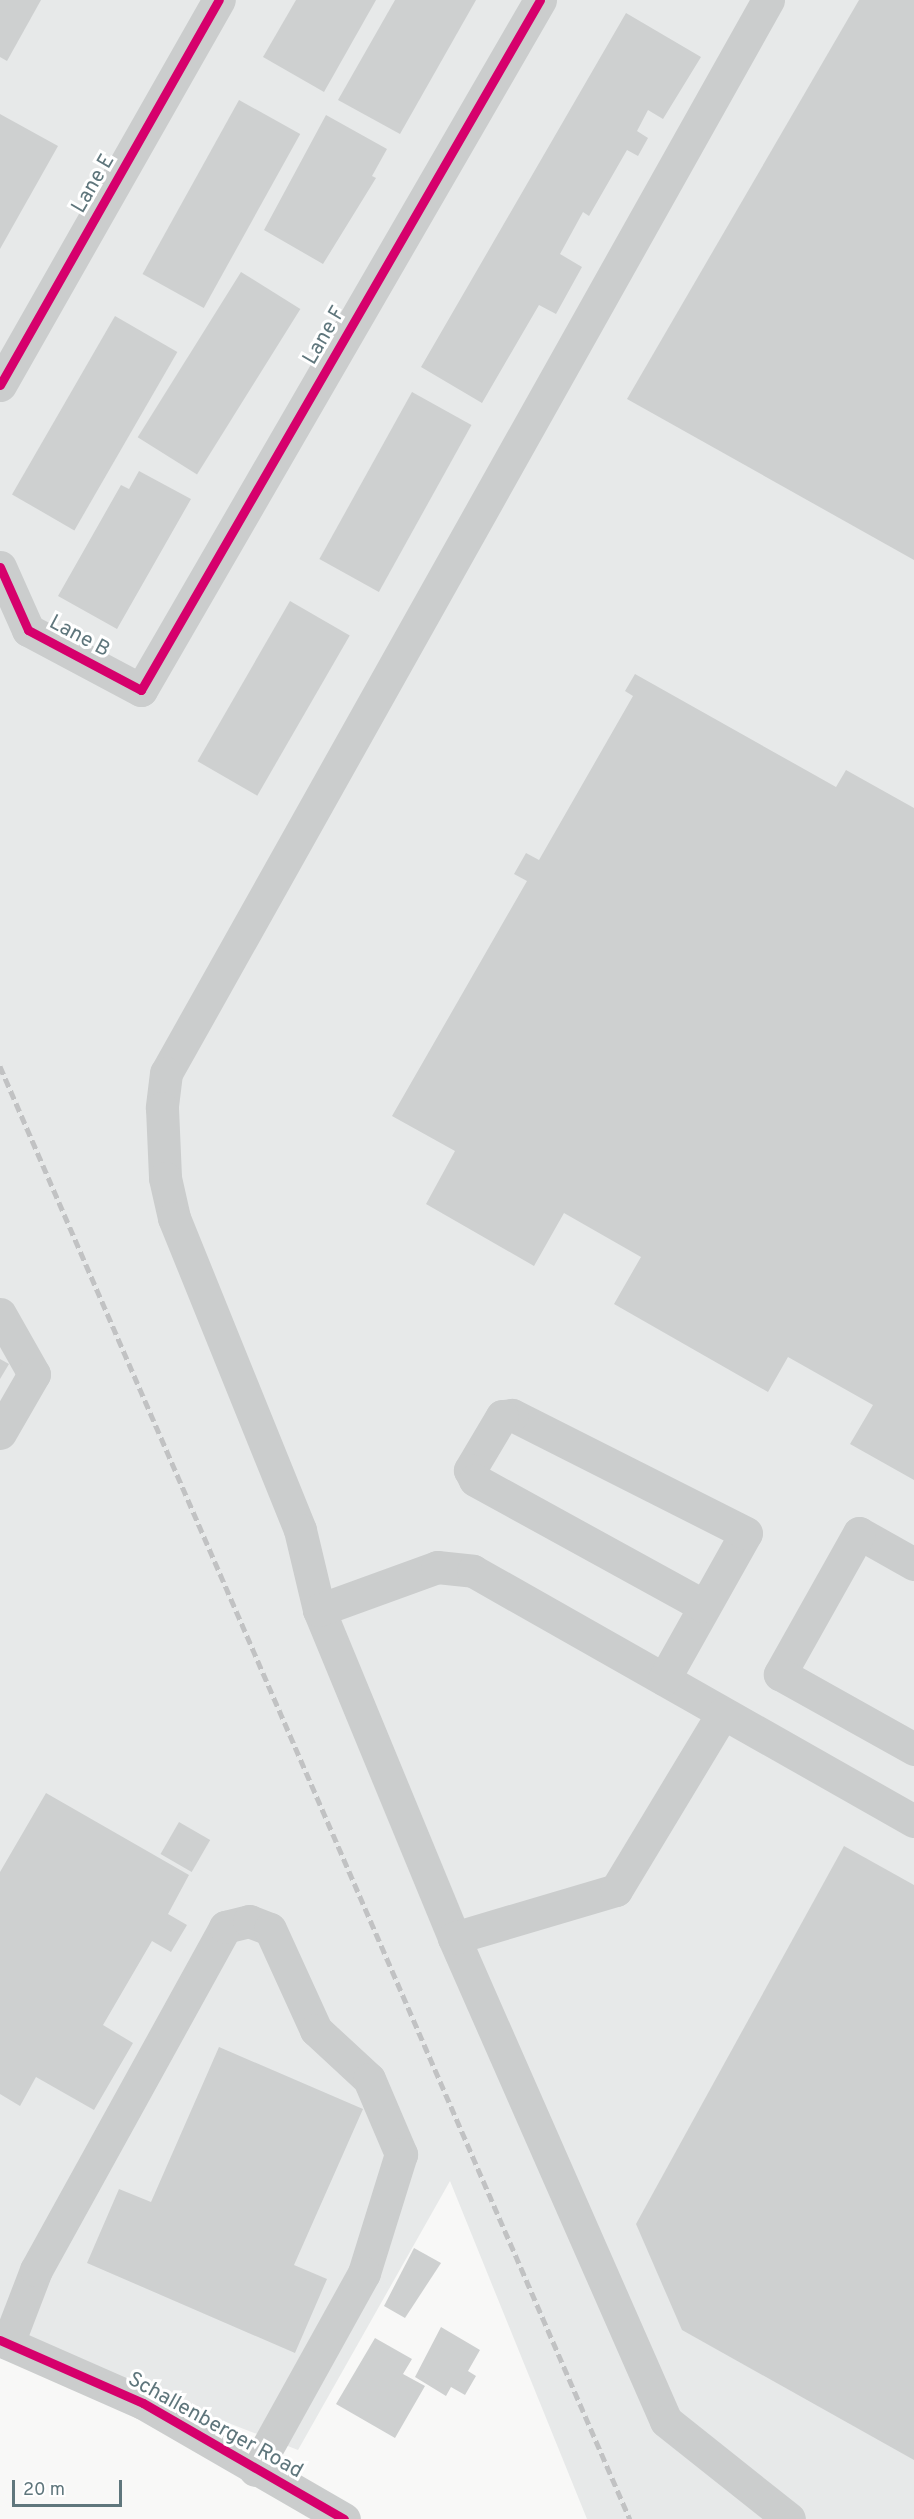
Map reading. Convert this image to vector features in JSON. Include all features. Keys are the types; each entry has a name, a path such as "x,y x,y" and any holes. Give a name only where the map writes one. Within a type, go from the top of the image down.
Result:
{"street":[{"name":"Lane E","path":"0,385 219,0"},
{"name":"Lane F","path":"141,690 540,0"},
{"path":"768,0 166,1073 165,1178 174,1218 300,1530 320,1610 454,1938 666,2421 789,2519"},
{"name":"Lane B","path":"0,567 28,630 141,690"},
{"path":"0,1314 34,1374 0,1433"},
{"path":"664,1679 746,1533 512,1415 502,1416 470,1470 475,1480 704,1606"},
{"path":"914,1564 859,1533 780,1674 914,1749"},
{"path":"320,1610 437,1567 473,1571 914,1821"},
{"path":"454,1938 616,1890 723,1714"},
{"path":"4,2341 46,2250 225,1927 249,1921 270,1929 316,2030 369,2079 401,2154 364,2273 255,2470"},
{"name":"Schallenberger Road","path":"4,2341 143,2403 255,2470 344,2519"}],"shaded area":[{"path":"0,0 914,0 914,2519 587,2519 450,2181 298,2450 0,2334"}],"building":[{"path":"0,0 41,0 7,61 0,57"},
{"path":"296,0 376,0 324,92 263,57"},
{"path":"395,0 476,0 400,134 338,100"},
{"path":"859,0 914,0 914,560 627,399"},
{"path":"626,13 701,57 663,119 648,110 637,131 648,138 638,156 627,150 589,216 583,212 560,254 582,267 556,314 539,305 482,403 421,367"},
{"path":"239,100 300,134 204,308 143,274"},
{"path":"0,114 58,146 0,249"},
{"path":"326,115 387,149 372,176 376,178 323,264 264,230"},
{"path":"241,272 300,309 197,474 138,437"},
{"path":"115,316 177,352 74,530 12,494"},
{"path":"412,392 471,425 379,592 319,559"},
{"path":"139,471 191,499 117,629 58,596 121,485 129,489"},
{"path":"290,601 350,636 257,796 198,761"},
{"path":"635,674 836,787 846,770 914,808 914,1480 850,1444 873,1405 788,1357 768,1392 614,1304 641,1257 564,1213 534,1266 426,1204 455,1151 392,1116 527,881 514,874 526,853 539,860 633,696 625,691"},
{"path":"0,1359 9,1364 0,1379"},
{"path":"46,1793 189,1875 168,1914 187,1925 171,1952 152,1941 103,2025 133,2043 94,2110 36,2077 20,2106 0,2094 0,1872"},
{"path":"179,1822 210,1840 192,1872 160,1854"},
{"path":"844,1846 914,1885 914,2460 682,2330 636,2224"},
{"path":"219,2047 363,2109 294,2265 327,2279 295,2353 87,2263 119,2189 151,2202"},
{"path":"414,2248 441,2263 405,2318 384,2306"},
{"path":"441,2327 480,2350 468,2371 476,2376 465,2395 451,2387 446,2396 415,2377"},
{"path":"375,2338 412,2359 403,2374 425,2386 395,2438 336,2404"}],"railway":[{"path":"0,1066 630,2519"}],"cycle path":[{"path":"0,385 219,0"},
{"path":"0,567 28,630 141,690 540,0"},
{"path":"0,2340 143,2403 344,2519"}]}
